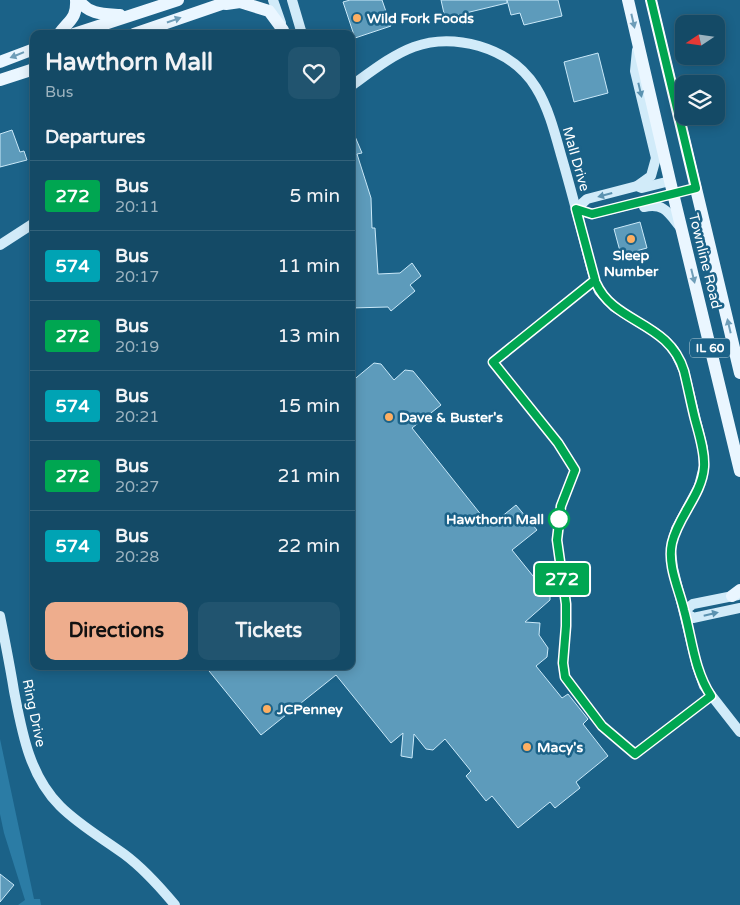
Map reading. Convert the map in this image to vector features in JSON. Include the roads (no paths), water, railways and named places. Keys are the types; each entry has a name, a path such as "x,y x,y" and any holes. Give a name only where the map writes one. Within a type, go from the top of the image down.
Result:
{"main road":[{"path":"78,0 90,11 125,16"},
{"path":"62,30 73,18 78,0"},
{"path":"85,30 178,0"},
{"path":"145,30 233,0"},
{"name":"Townline Road","path":"628,0 740,471"},
{"name":"Townline Road","path":"651,0 740,373"},
{"path":"213,6 240,2 269,11 282,30"},
{"path":"0,62 30,50"},
{"path":"0,80 30,70"}],"street":[{"path":"273,0 282,30"},
{"path":"292,0 301,30"},
{"name":"Mall Drive","path":"355,83 390,58 407,49 441,41 466,42 495,52 518,67 528,77 546,105 599,290 614,306 667,342 678,357 684,371 702,449 704,466 699,486 676,529 670,551 697,666 704,686 740,732"},
{"path":"576,209 587,199 637,186 651,176 656,158 635,71 638,42"},
{"path":"637,186 642,188 670,181"},
{"path":"576,209 592,214 673,194"},
{"path":"604,210 614,214 655,205 666,211 681,229"},
{"path":"0,245 30,226"},
{"path":"737,594 693,604 684,611 693,618 740,608"},
{"name":"Ring Drive","path":"0,616 25,743 35,769 48,791 78,823 126,855 176,905"}],"place":[{"name":"Wild Fork Foods","path":"357,18"},
{"name":"Sleep Number","path":"631,239"},
{"name":"Dave & Buster's","path":"389,417"},
{"name":"Hawthorn Mall","path":"559,519"},
{"name":"JCPenney","path":"267,709"},
{"name":"Macy's","path":"527,747"}]}
